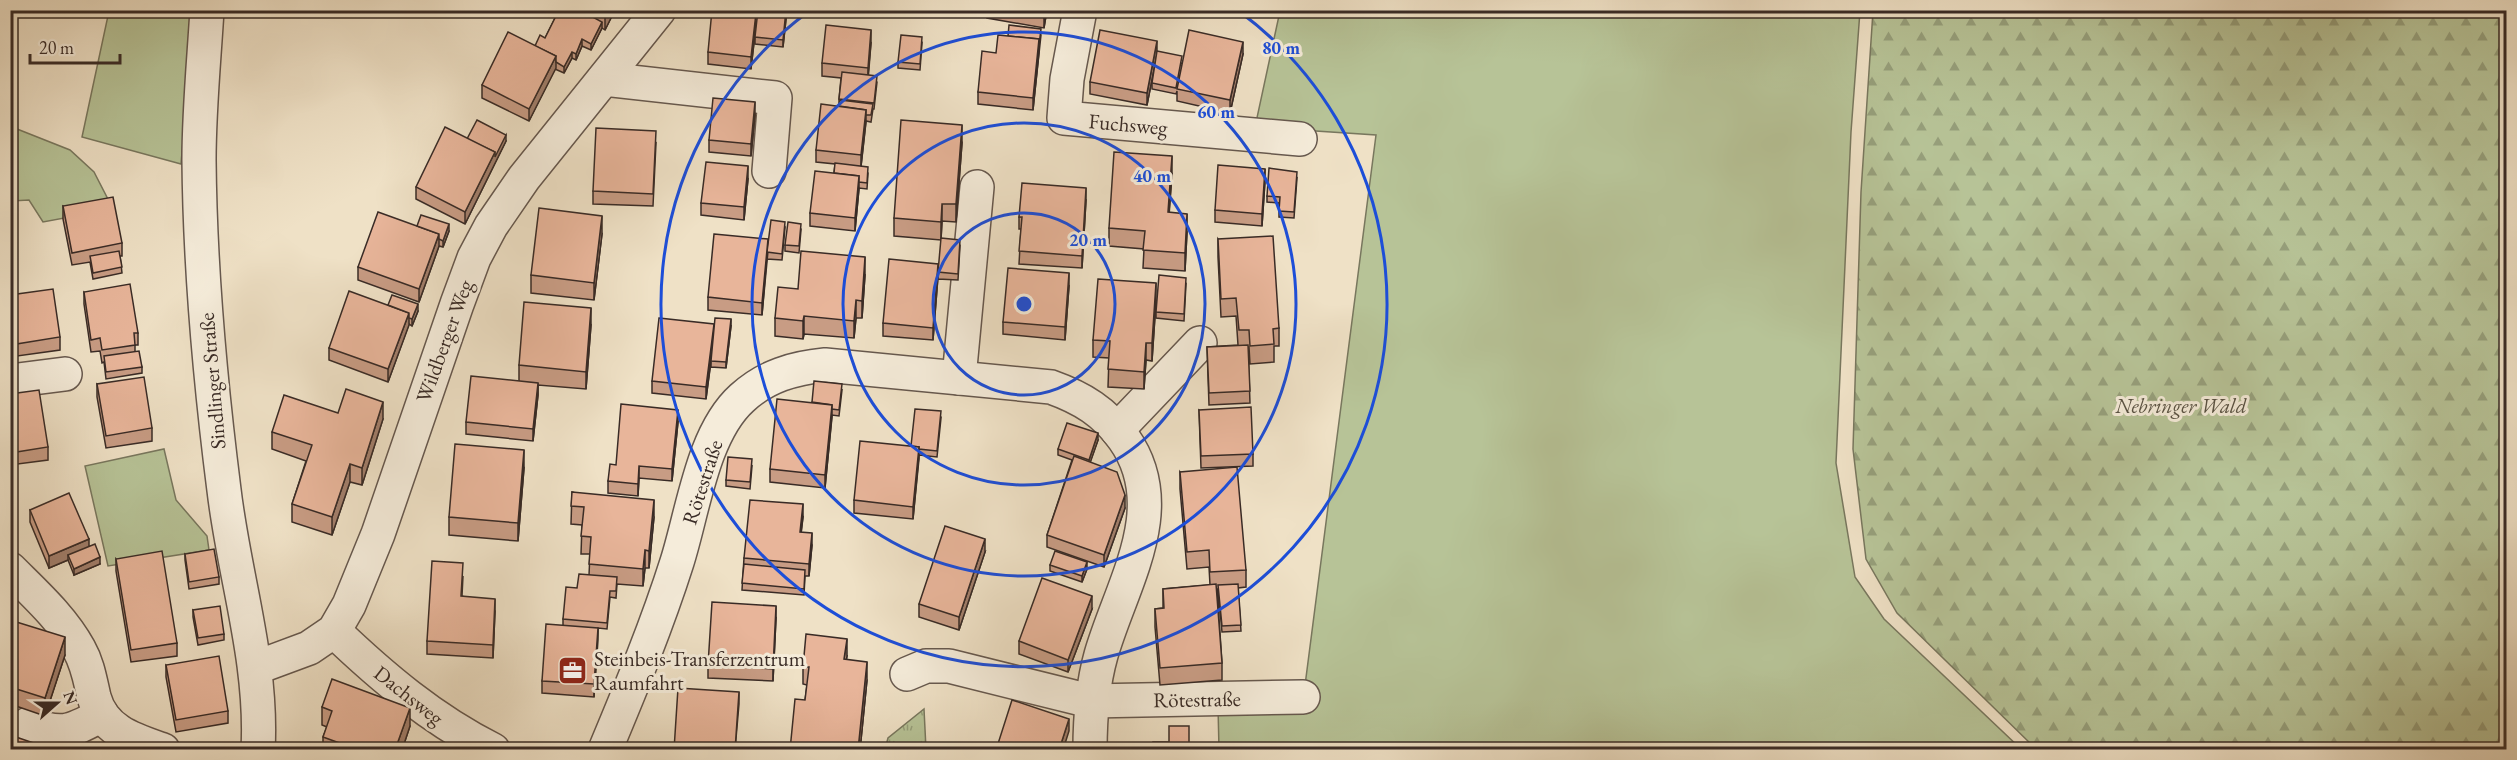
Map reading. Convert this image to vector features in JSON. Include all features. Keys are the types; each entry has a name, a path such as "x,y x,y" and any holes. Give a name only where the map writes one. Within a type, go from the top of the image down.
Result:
{"street":[{"name":"Sindlinger Straße","path":"207,10 200,158 208,354 227,517 255,668 259,708 258,750"},
{"name":"Wildberger Weg","path":"255,668 309,648 334,631 350,605 366,566 438,355 474,258 508,200 659,10"},
{"name":"Fuchsweg","path":"1080,10 1069,68 1064,118 1300,139"},
{"path":"604,79 775,99 769,171"},
{"path":"959,378 977,187"},
{"path":"1117,430 1200,343"},
{"name":"Rötestraße","path":"605,750 677,563 710,449 723,423 741,398 766,380 796,368 825,365 1052,387 1079,397 1101,413 1134,453 1143,481 1146,510 1141,540 1110,625 1090,701 1090,750"},
{"path":"10,381 65,374"},
{"path":"10,569 67,628 81,651 102,715 112,727 127,737 164,750"},
{"name":"Dachsweg","path":"334,631 367,663 414,701 450,727 493,750"},
{"name":"Rötestraße","path":"907,674 926,666 949,666 1090,701 1303,697"},
{"path":"28,724 52,732 72,730 102,715"}],"green space":[{"path":"109,11 194,11 181,164 82,137"},
{"path":"1280,11 1860,11 1851,132 1836,463 1855,577 1884,619 2021,749 1219,749 1218,707 1304,693 1376,135 1255,127"},
{"name":"Nebringer Wald","path":"1873,11 2506,11 2506,749 2036,749 1897,613 1866,559 1853,449 1861,192"},
{"path":"12,127 70,150 94,172 113,209 43,222 29,200 11,201"},
{"path":"164,449 176,500 207,536 209,550 108,566 85,466"},
{"path":"924,709 926,749 885,749 888,738"}],"building":[{"path":"559,10 580,10 602,22 591,44 582,39 576,54 572,52 564,67 556,62 556,56 535,46 540,35 545,38"},
{"path":"592,10 609,10 605,17"},
{"path":"712,10 756,13 751,57 708,52"},
{"path":"758,10 786,10 783,40 755,37"},
{"path":"1016,10 1045,10 1044,15"},
{"path":"826,25 871,30 868,68 822,63"},
{"path":"1009,25 1041,29 1039,45 1039,39 1008,36"},
{"path":"1100,30 1157,41 1147,93 1090,82"},
{"path":"1189,30 1243,42 1230,100 1177,89"},
{"path":"508,32 556,56 529,109 482,85"},
{"path":"901,35 922,37 920,64 898,62"},
{"path":"998,35 1039,39 1033,98 978,92 982,51 996,53"},
{"path":"1157,51 1182,56 1176,88 1152,83"},
{"path":"842,72 877,76 874,103 839,99"},
{"path":"713,98 755,102 751,144 709,140"},
{"path":"840,100 873,104 871,115 866,115 866,110 839,106"},
{"path":"821,104 866,110 861,155 816,150"},
{"path":"477,120 506,135 495,157 495,152 467,139"},
{"path":"901,120 962,125 956,204 942,204 941,222 894,218"},
{"path":"445,127 495,152 465,212 416,187"},
{"path":"596,128 656,131 653,194 593,191"},
{"path":"1114,152 1172,156 1168,212 1187,214 1185,253 1143,250 1145,231 1109,228"},
{"path":"706,162 748,166 744,207 701,203"},
{"path":"835,163 868,167 867,183 859,182 859,176 834,173"},
{"path":"1218,165 1265,169 1262,214 1215,210"},
{"path":"1269,168 1297,172 1294,212 1279,211 1280,197 1267,196"},
{"path":"815,171 859,176 855,218 810,213"},
{"path":"1022,183 1086,188 1082,256 1019,251"},
{"path":"113,197 122,243 72,253 63,206"},
{"path":"539,208 602,216 594,283 531,275"},
{"path":"378,212 439,234 419,289 358,267"},
{"path":"421,215 449,224 443,241 439,239 439,234 417,226"},
{"path":"771,220 785,222 782,254 767,252"},
{"path":"788,222 801,224 799,246 785,245"},
{"path":"714,234 768,239 762,303 708,297"},
{"path":"1273,236 1279,328 1273,329 1274,344 1250,346 1249,330 1239,330 1236,298 1221,299 1218,239"},
{"path":"941,238 960,240 958,274 938,272"},
{"path":"119,251 122,267 93,273 90,256"},
{"path":"801,251 865,257 862,301 856,300 854,321 804,316 803,321 775,318 778,287 798,289"},
{"path":"889,259 938,264 933,328 883,323"},
{"path":"1008,268 1069,273 1065,327 1003,322"},
{"path":"1159,275 1186,278 1184,314 1156,312"},
{"path":"1098,279 1156,283 1152,343 1146,343 1144,372 1108,369 1110,341 1093,340"},
{"path":"130,284 138,333 134,333 135,345 102,350 100,338 91,340 84,292"},
{"path":"53,289 60,337 10,345 10,295"},
{"path":"349,291 409,313 388,369 329,348"},
{"path":"392,295 418,304 412,319 409,318 409,313 388,305"},
{"path":"524,302 591,308 586,372 519,365"},
{"path":"659,318 714,324 706,387 652,381"},
{"path":"715,318 731,319 726,362 711,361"},
{"path":"1248,345 1250,391 1209,393 1207,347"},
{"path":"139,351 142,367 106,372 104,356"},
{"path":"471,376 538,383 533,429 466,422"},
{"path":"144,377 152,428 106,436 97,384"},
{"path":"814,381 842,384 839,410 832,409 832,405 812,402"},
{"path":"346,389 383,402 362,468 350,464 332,517 292,504 312,445 272,432 284,395 338,413"},
{"path":"39,390 48,447 10,453 10,394"},
{"path":"777,399 832,405 825,475 770,469"},
{"path":"621,404 678,410 672,469 639,466 638,484 608,481 610,464 616,465"},
{"path":"1251,407 1253,454 1201,456 1199,410"},
{"path":"915,409 941,411 937,451 911,446"},
{"path":"1067,423 1098,433 1089,460 1058,449"},
{"path":"860,441 919,447 913,507 854,500"},
{"path":"455,444 524,450 518,523 449,517"},
{"path":"1074,456 1117,472 1125,495 1104,555 1047,535"},
{"path":"728,457 752,459 750,482 726,480"},
{"path":"1237,467 1246,570 1210,572 1209,550 1187,552 1180,472"},
{"path":"572,492 654,500 649,551 645,550 643,569 589,564 591,537 581,536 584,507 571,506"},
{"path":"69,493 89,539 49,556 30,510"},
{"path":"750,500 803,504 800,532 812,533 809,564 744,558"},
{"path":"945,526 985,539 959,617 919,604"},
{"path":"95,544 100,557 74,569 68,555"},
{"path":"214,549 219,577 189,582 185,554"},
{"path":"162,551 177,643 131,650 116,559"},
{"path":"1055,551 1087,562 1082,576 1050,565"},
{"path":"432,561 463,563 461,596 495,599 493,645 427,641"},
{"path":"744,564 805,570 804,589 742,583"},
{"path":"579,574 617,577 616,591 610,591 607,623 563,619 566,587 577,588"},
{"path":"1042,578 1092,596 1068,660 1019,641"},
{"path":"1216,584 1222,663 1160,668 1155,609 1164,608 1163,589"},
{"path":"1238,584 1241,625 1222,626 1218,585"},
{"path":"712,602 776,606 773,669 708,665"},
{"path":"220,606 224,634 198,638 193,610"},
{"path":"10,620 65,637 45,698 10,687"},
{"path":"546,624 598,628 594,684 542,681"},
{"path":"806,634 847,639 844,659 867,662 858,750 790,750 795,699 805,700 809,667 803,667"},
{"path":"219,656 228,711 176,720 166,665"},
{"path":"332,679 410,708 395,750 343,750 345,745 323,737 332,711 322,707"},
{"path":"678,688 739,692 735,750 674,750"},
{"path":"1012,700 1069,719 1059,750 996,750"},
{"path":"1169,726 1189,726 1189,750 1153,750 1153,742 1169,742"},
{"path":"16,737 54,750 12,750"}],"place":[{"name":"Steinbeis-Transferzentrum Raumfahrt","path":"573,670"}]}
